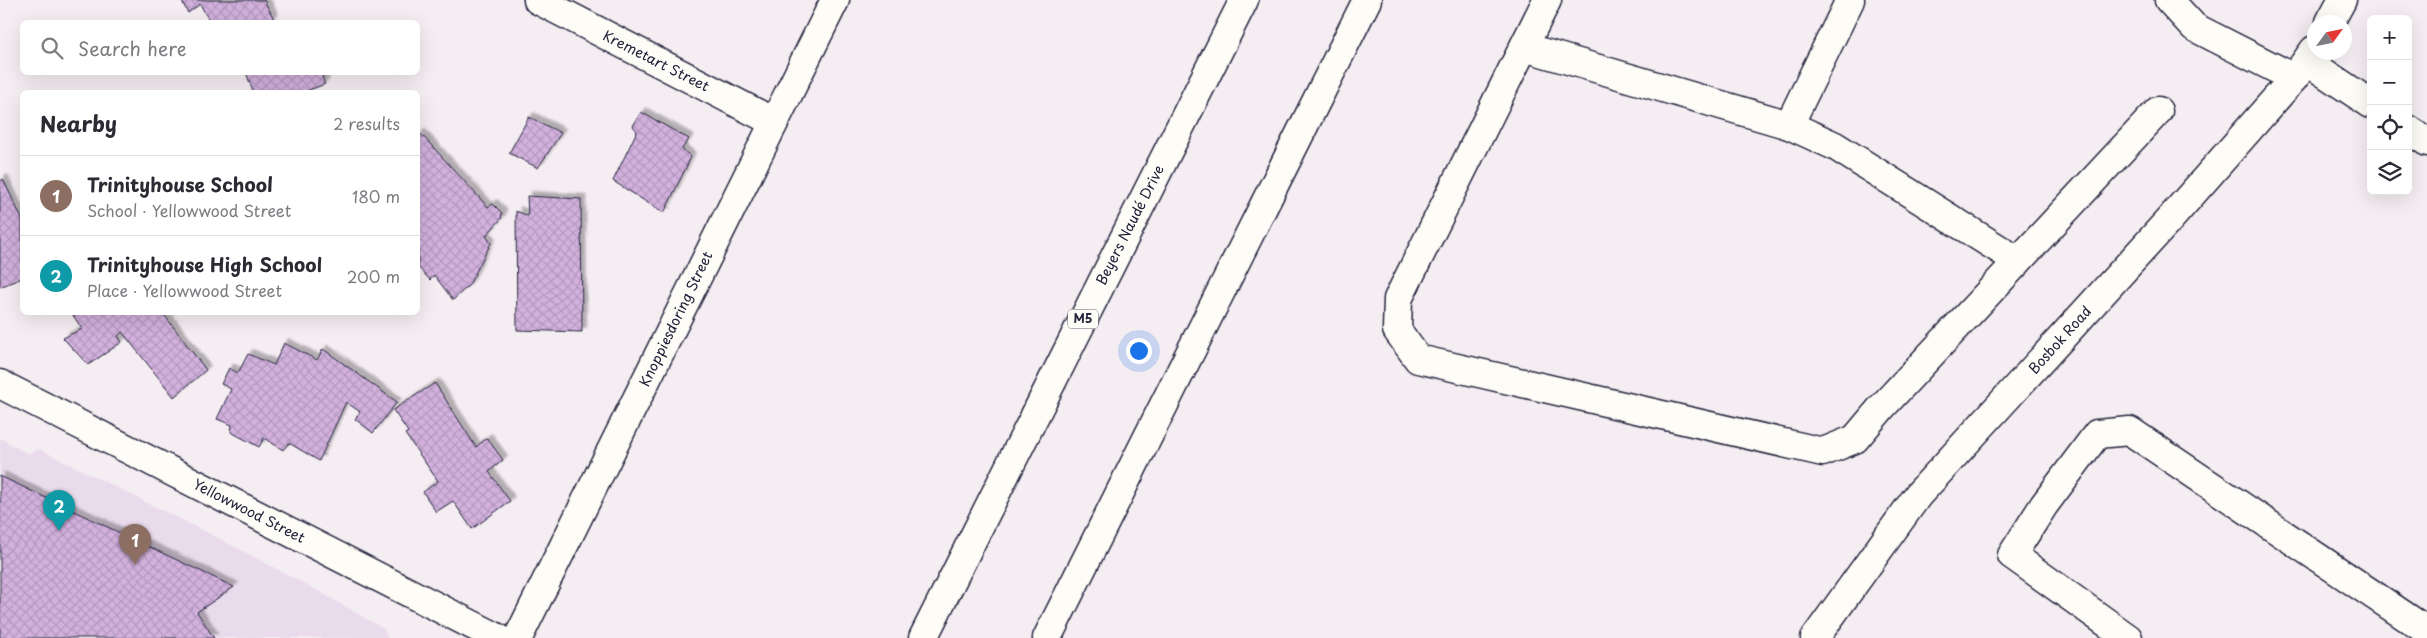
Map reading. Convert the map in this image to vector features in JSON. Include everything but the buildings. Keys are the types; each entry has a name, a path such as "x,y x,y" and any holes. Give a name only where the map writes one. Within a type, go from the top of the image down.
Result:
{"street":[{"name":"Kremetart Street","path":"538,0 774,122"},
{"name":"Knoppiesdoring Street","path":"518,638 836,0"},
{"name":"Beyers Naudé Drive","path":"923,638 1244,0"},
{"path":"1047,638 1367,0"},
{"path":"1547,0 1398,299 1397,330 1418,359 1823,452 1855,439 2158,111"},
{"path":"1789,125 1850,0"},
{"path":"2169,0 2194,27 2306,63 2367,101"},
{"path":"1524,47 1789,125 1835,146 2018,261"},
{"name":"Bosbok Road","path":"1815,638 1918,495 2170,219 2306,63"},
{"path":"2412,132 2427,142"},
{"name":"Yellowwood Street","path":"0,384 498,638"},
{"path":"2128,638 2012,555 2044,505 2097,434 2130,431 2427,631"}],"shaded area":[{"path":"0,438 28,454 39,449 216,537 322,593 384,629 388,638 0,638"}],"place":[{"name":"Trinityhouse High School","path":"59,531"},
{"name":"Trinityhouse School","path":"135,565"}]}
